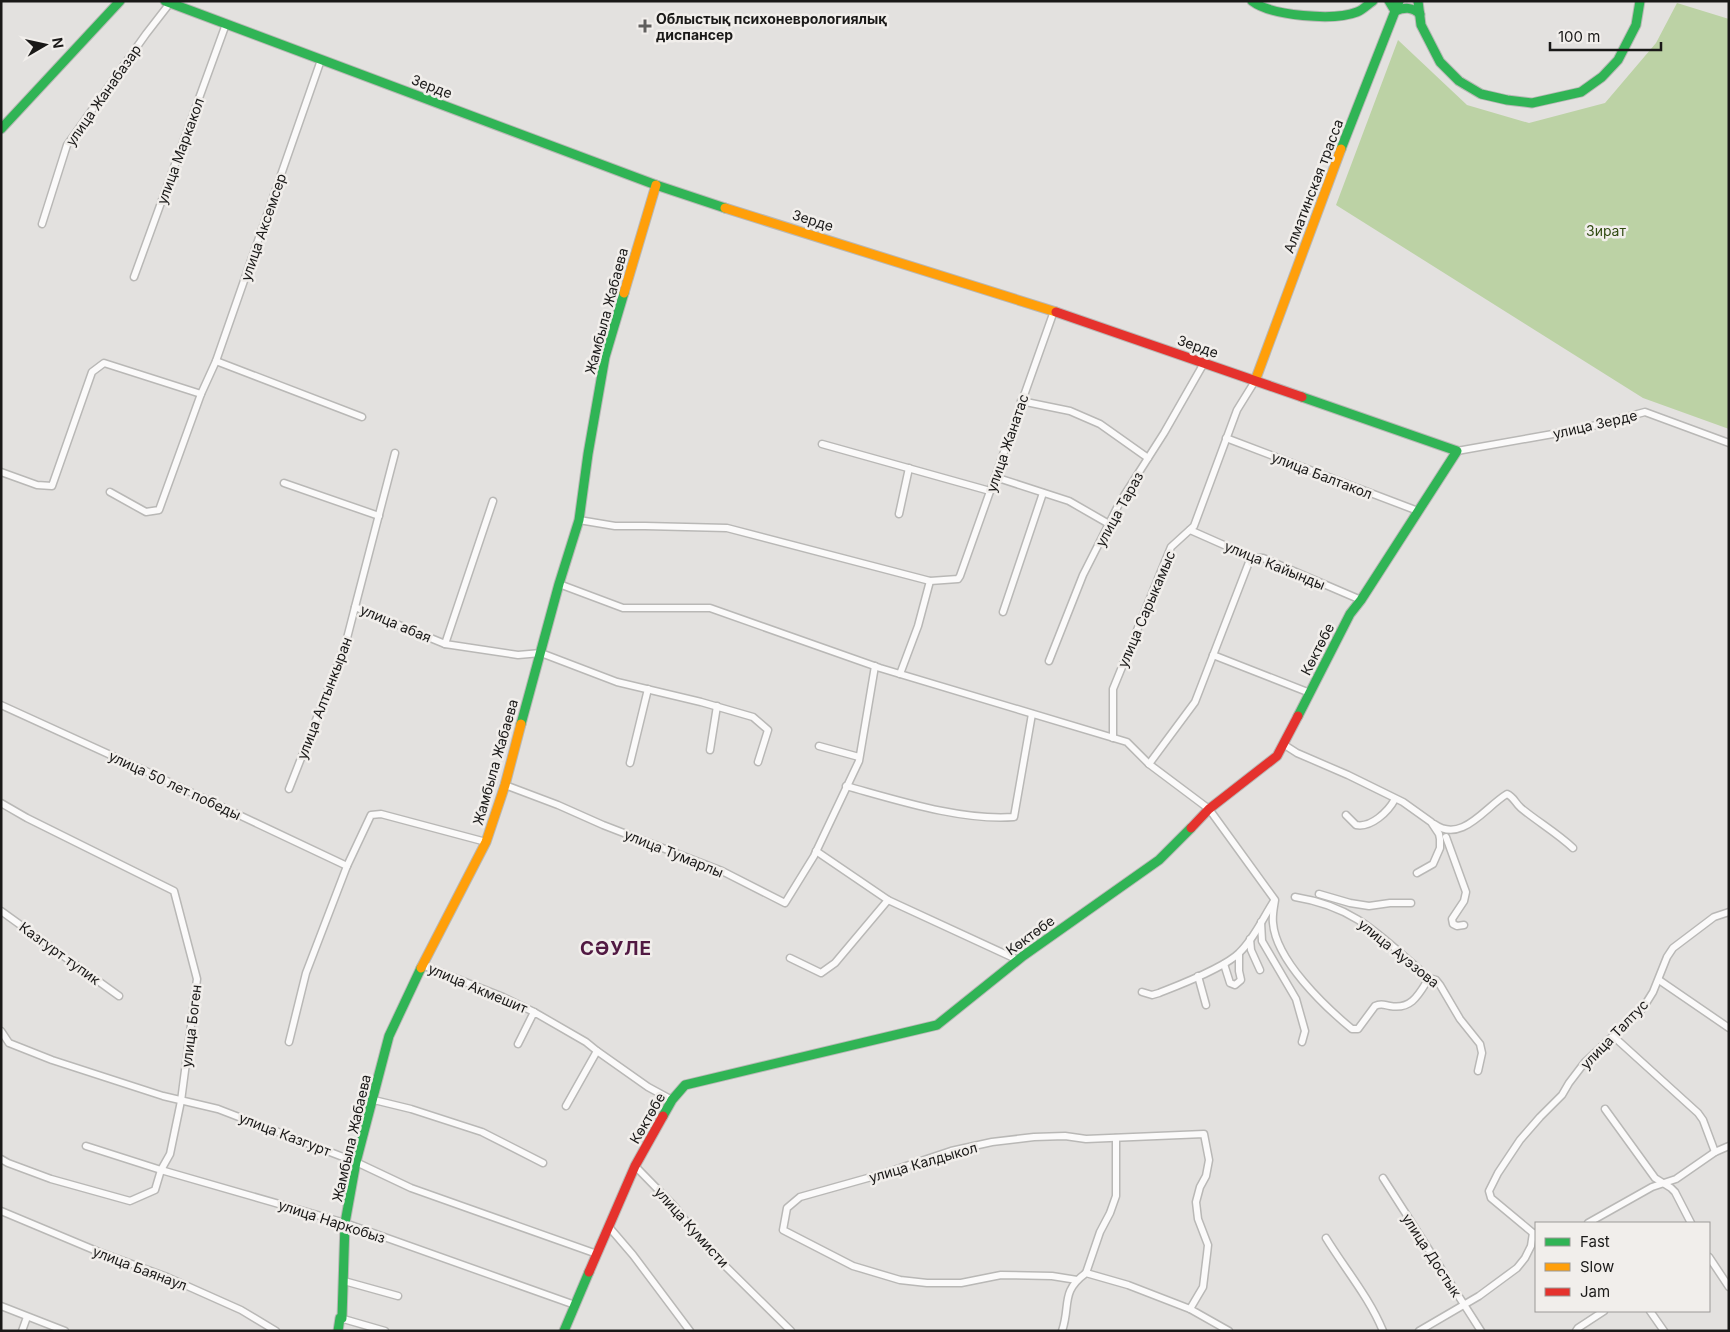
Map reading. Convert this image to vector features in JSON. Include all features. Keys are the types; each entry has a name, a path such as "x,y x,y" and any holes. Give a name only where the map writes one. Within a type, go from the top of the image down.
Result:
{"main road":[{"path":"1,129 120,1"},
{"path":"1252,1 1256,5 1293,15 1327,17 1357,12 1373,1"},
{"path":"1389,1 1395,11 1410,8 1420,14"},
{"name":"Алматинская трасса","path":"1255,381 1342,146 1399,1"},
{"path":"1418,1 1422,25 1440,62 1459,81 1481,94 1532,103 1581,92 1602,77 1618,60 1636,25 1640,1"},
{"name":"Зерде","path":"168,2 656,185 1054,311 1457,450"},
{"name":"Жамбыла Жабаева","path":"338,1331 340,1318 342,1318 345,1223 356,1162 374,1100 389,1036 422,965 486,842 505,785 559,584 579,520 588,454 606,357 656,185"},
{"name":"Көктөбе","path":"564,1331 635,1166 672,1100 685,1085 937,1025 1018,960 1159,860 1210,809 1277,756 1350,614 1361,600 1457,450"}],"street":[{"name":"улица Жанабазар","path":"42,224 67,145 168,2"},
{"name":"улица Маркакол","path":"134,278 226,24"},
{"name":"улица Аксемсер","path":"110,492 146,512 159,510 201,394 216,361 321,60"},
{"name":"улица Жанатас","path":"930,581 953,580 958,579 960,576 1054,311"},
{"path":"216,361 362,417"},
{"path":"1,472 37,485 52,486 92,372 104,363 201,394"},
{"name":"улица Тараз","path":"1049,661 1083,575 1120,502 1204,363"},
{"name":"улица Сарыкамыс","path":"1113,738 1112,689 1171,547 1194,526 1237,410 1255,381"},
{"path":"1021,401 1070,411 1100,424 1148,458"},
{"name":"улица Зерде","path":"1457,450 1581,429 1645,412 1729,443"},
{"name":"улица Балтакол","path":"1226,438 1418,511"},
{"path":"822,444 990,491"},
{"name":"улица абая","path":"395,453 355,607 445,644 493,501"},
{"path":"899,514 909,468"},
{"path":"994,477 1069,501 1109,524"},
{"path":"284,483 378,516"},
{"path":"1003,612 1043,493"},
{"path":"579,520 615,526 727,528 930,581 918,626 900,674"},
{"name":"улица Кайынды","path":"1190,530 1251,557 1263,558 1361,600"},
{"path":"1149,764 1195,702 1251,557"},
{"path":"559,584 622,608 710,608 875,666 1127,742 1149,764 1210,809 1275,900 1272,922 1282,951 1314,993 1352,1029 1358,1029 1375,1006 1379,1004 1398,1007 1408,1005 1416,997 1428,978"},
{"name":"улица Алтынкыран","path":"289,789 346,646 355,607"},
{"path":"445,644 518,655 540,653 617,682 717,706 753,717 768,730 758,762"},
{"path":"1213,655 1310,693"},
{"name":"улица Тумарлы","path":"505,785 558,804 603,825 722,871 785,903 816,850 859,757 875,666"},
{"path":"630,763 648,689"},
{"name":"улица 50 лет победы","path":"1,705 347,866"},
{"path":"710,750 717,706"},
{"path":"846,786 925,807 994,818 1014,817 1032,714"},
{"path":"1283,744 1310,759 1359,780 1403,802 1444,829 1462,829 1506,794 1519,807 1565,840 1573,848"},
{"path":"818,746 859,757"},
{"path":"1346,815 1356,825 1366,826 1387,810 1395,799"},
{"name":"улица Боген","path":"1,803 27,818 174,891 197,979 181,1101 170,1154 161,1170 155,1190 130,1201 51,1179 1,1159"},
{"path":"289,1042 306,973 347,866 371,814 381,814 486,842"},
{"path":"1417,873 1433,864 1440,848 1439,834 1431,822"},
{"path":"1446,837 1466,892 1464,900 1452,919 1453,924 1457,926 1464,925"},
{"path":"816,850 888,900 1018,960"},
{"path":"1319,894 1350,903 1369,906 1411,903"},
{"name":"улица Ауэзова","path":"1295,897 1331,906 1365,923 1428,978 1436,980 1460,1019 1480,1044 1482,1053 1478,1071"},
{"path":"790,958 821,972 835,963 888,900"},
{"path":"1142,992 1159,993 1224,964 1239,954 1275,900"},
{"name":"Казгурт тупик","path":"1,910 119,996"},
{"name":"улица Талтус","path":"1535,1233 1491,1198 1489,1191 1498,1173 1520,1140 1562,1095 1585,1062 1643,1008 1659,980 1672,948 1714,917 1729,912"},
{"path":"1262,921 1262,941 1296,999 1305,1030 1302,1042"},
{"path":"1250,939 1251,950 1260,970"},
{"path":"1224,964 1230,983 1235,985 1242,980 1239,971 1239,954"},
{"name":"улица Акмешит","path":"422,965 503,997 534,1012 586,1042 648,1087 672,1100"},
{"path":"1198,976 1206,1005"},
{"path":"1659,980 1729,1028"},
{"name":"улица Акмешит","path":"518,1044 534,1012"},
{"name":"улица Казгурт","path":"1,1031 9,1043 52,1060 163,1096 218,1109 356,1162 411,1188 597,1254"},
{"path":"1613,1036 1698,1112 1715,1152"},
{"path":"566,1106 597,1051"},
{"path":"374,1100 411,1109 482,1132 543,1163"},
{"path":"1605,1109 1655,1178 1675,1192 1690,1222"},
{"name":"улица Калдыкол","path":"1077,1280 1052,1276 1001,1275 961,1283 927,1283 900,1280 853,1266 783,1230 787,1208 800,1197 882,1174 951,1151 992,1142 1034,1137 1065,1136 1086,1139 1204,1134 1209,1160 1206,1176 1196,1202 1198,1219 1208,1245 1203,1287 1190,1309"},
{"path":"1062,1331 1069,1291 1077,1280 1086,1273 1100,1232 1116,1196 1116,1138"},
{"name":"улица Наркобыз","path":"86,1146 161,1170 345,1223 575,1305"},
{"path":"1590,1222 1652,1187 1676,1179 1715,1152 1729,1146"},
{"name":"улица Кумисти","path":"635,1166 675,1207 704,1245 791,1331"},
{"name":"улица Достык","path":"1383,1178 1481,1331"},
{"name":"улица Баянаул","path":"1,1211 99,1252 167,1277 241,1310 276,1331"},
{"path":"609,1227 633,1255 690,1331"},
{"path":"1419,1331 1479,1296 1517,1268 1525,1258 1535,1233"},
{"path":"1326,1238 1362,1290 1383,1331"},
{"path":"1710,1259 1729,1287"},
{"path":"1086,1273 1128,1284 1190,1309 1229,1331"},
{"path":"344,1281 398,1296"},
{"path":"1,1306 65,1331"},
{"path":"1576,1331 1602,1312"},
{"path":"1651,1312 1664,1331"},
{"path":"22,1331 27,1317"},
{"path":"340,1318 386,1331"}],"green space":[{"name":"Зират","path":"1677,3 1729,19 1729,429 1643,398 1336,205 1398,40 1467,105 1529,123 1605,103 1656,43"}],"traffic: fast":[{"path":"1,129 120,1"},
{"path":"165,1 656,185 725,208"},
{"path":"1252,1 1273,10 1303,16 1347,15 1361,10 1373,1"},
{"path":"1389,1 1395,11 1408,8 1420,14"},
{"path":"1341,149 1399,1"},
{"path":"1418,1 1421,25 1440,62 1459,81 1481,94 1532,103 1581,92 1602,77 1618,60 1636,25 1640,1"},
{"path":"521,724 559,584 579,520 588,454 605,357 624,293"},
{"path":"1298,716 1350,614 1361,600 1457,451 1302,397"},
{"path":"663,1116 672,1100 685,1085 937,1025 1023,956 1159,860 1191,828"},
{"path":"338,1331 340,1318 342,1318 345,1223 356,1162 389,1036 421,968"},
{"path":"564,1331 589,1272"}],"traffic: slow":[{"path":"1255,381 1341,149"},
{"path":"624,293 656,185"},
{"path":"725,208 1056,312"},
{"path":"421,968 486,842 505,785 521,724"}],"traffic: jam":[{"path":"1056,312 1302,397"},
{"path":"1191,828 1209,809 1277,756 1298,716"},
{"path":"589,1272 635,1166 663,1116"}],"place":[{"name":"Облыстық психоневрологиялық диспансер","path":"645,26"}],"district":[{"name":"СӘУЛЕ","path":"616,948"}]}
